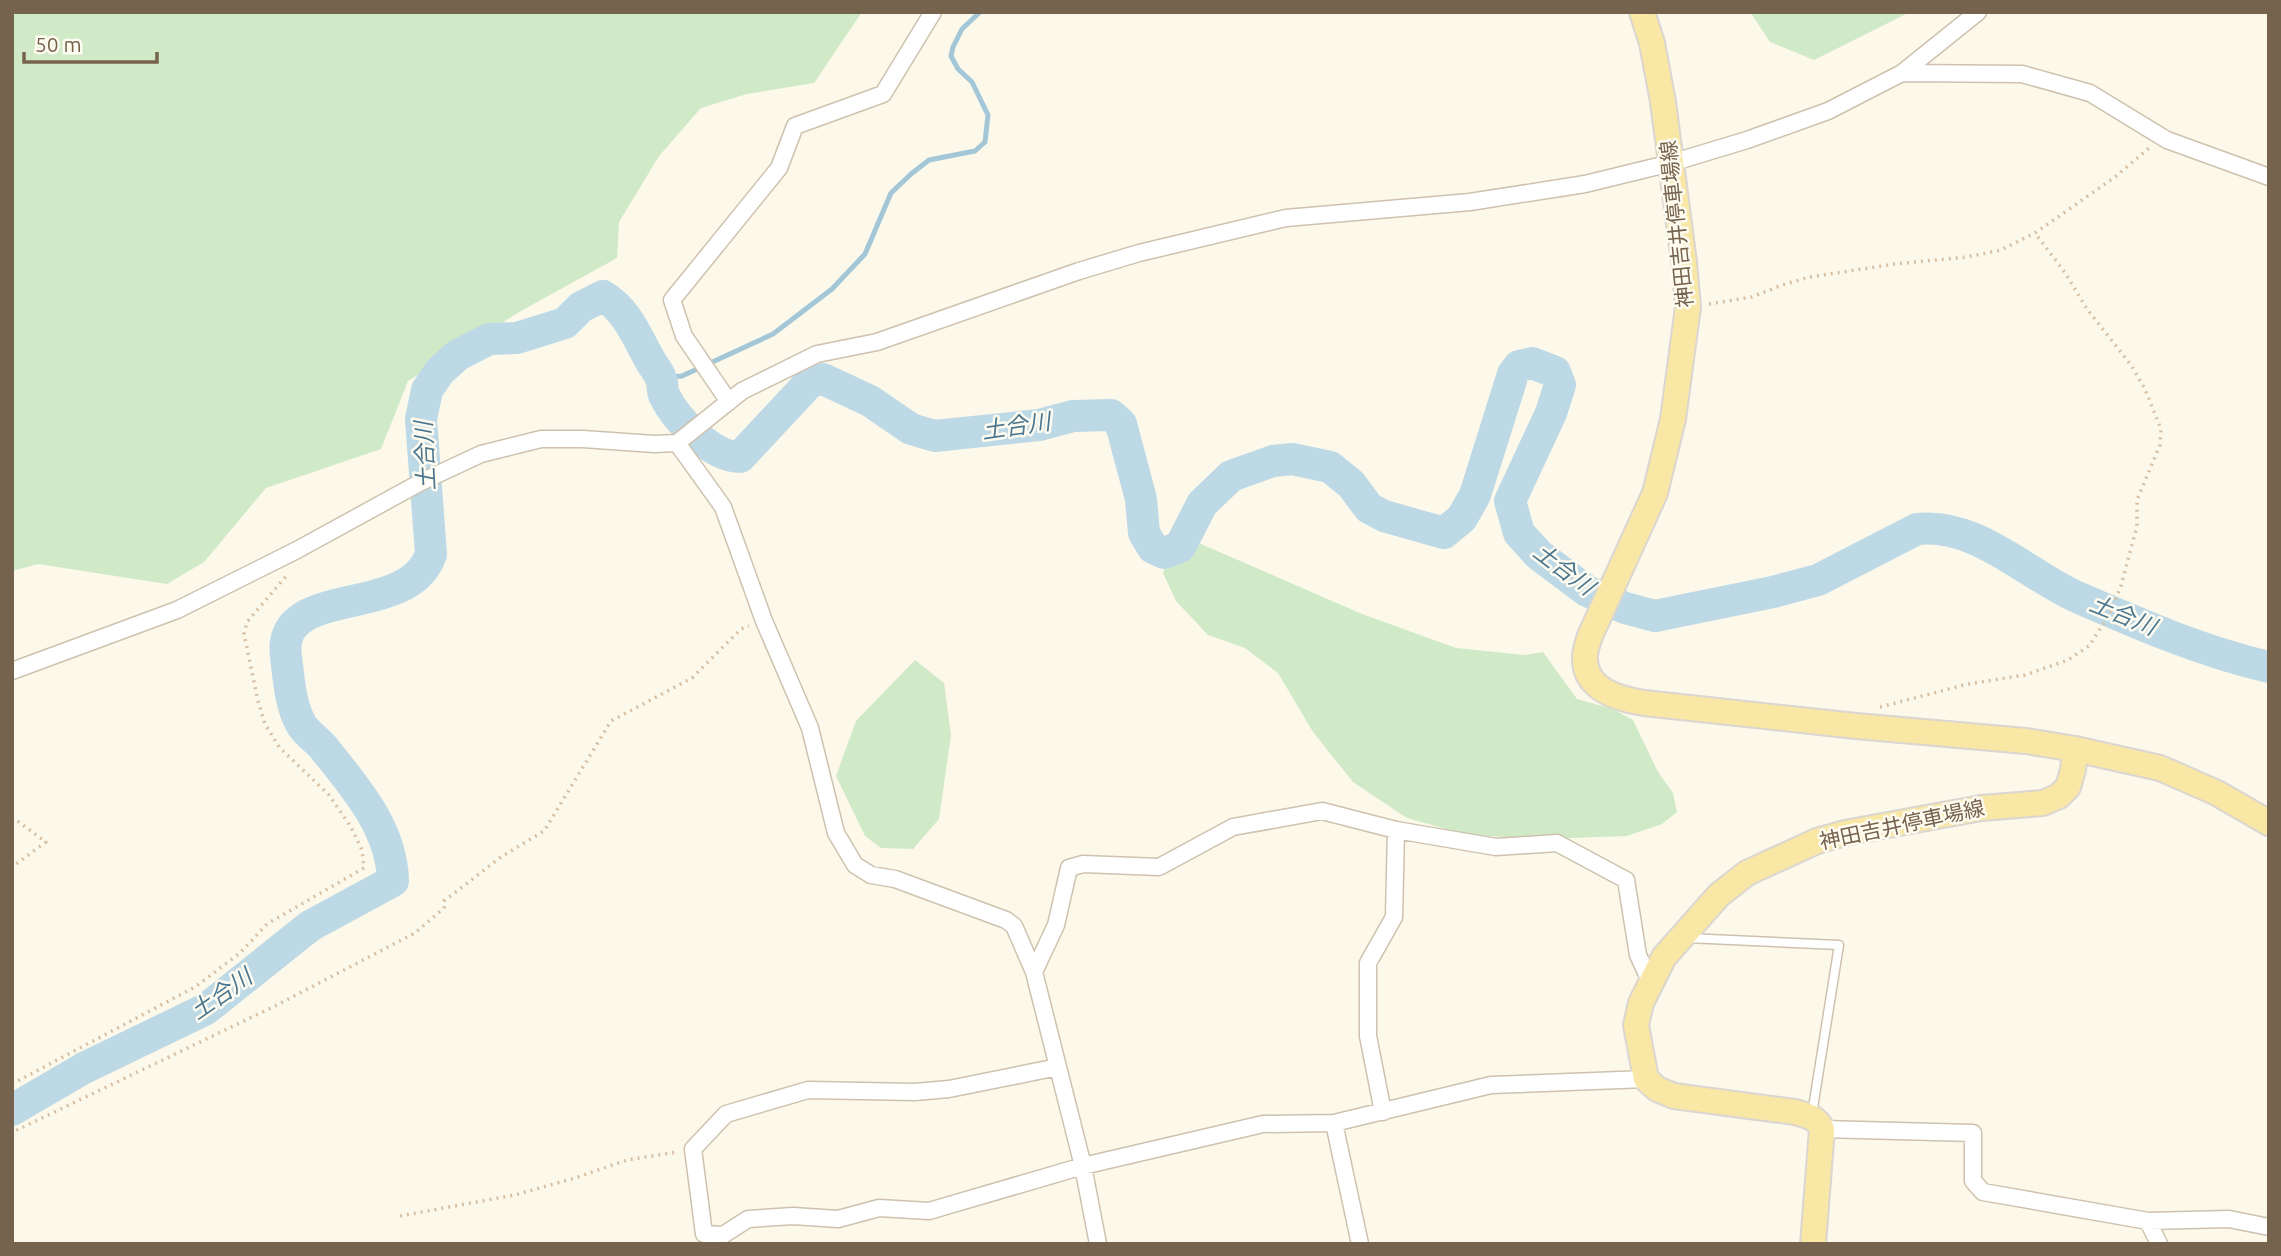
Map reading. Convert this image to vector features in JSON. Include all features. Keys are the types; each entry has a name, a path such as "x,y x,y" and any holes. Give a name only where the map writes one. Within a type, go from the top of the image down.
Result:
{"main road":[{"name":"神田吉井停車場線","path":"1642,12 1652,43 1663,102 1688,307 1673,419 1656,493 1590,636 1585,659 1598,688 1620,699 1856,726 2026,741 2076,749 2161,768 2217,793 2269,823"},
{"name":"神田吉井停車場線","path":"1646,1079 1636,1025 1650,981 1664,957 1680,938 1719,895 1747,873 1817,841 1845,833 1981,808 2043,803 2059,796 2068,787 2076,749"},
{"path":"1646,1079 1657,1089 1674,1096 1817,1123 1813,1244"}],"street":[{"path":"729,402 684,336 672,300 779,169 795,126 883,94 933,12"},
{"path":"12,671 177,610 297,550 421,482 481,454 541,439 677,443 742,391 817,354 877,342 1079,271 1139,253 1286,218 1470,202 1585,184 1671,163 1828,111 1902,73 1978,12"},
{"path":"1902,73 2022,74 2090,93 2167,140 2269,177"},
{"path":"677,443 723,506 764,621 810,728 835,833 856,865 871,875 895,879 1006,920 1014,926 1034,972 1083,1166 1098,1244"},
{"path":"1034,972 1056,925 1069,868 1083,864 1159,867 1233,827 1322,811 1395,830 1496,847 1557,843 1626,880 1638,955 1650,981"},
{"path":"1383,1112 1367,1036 1368,962 1394,917 1395,830"},
{"path":"1058,1067 949,1089 915,1092 808,1090 726,1114 693,1149 704,1234 723,1235 748,1219 793,1216 838,1219 879,1208 929,1211 1083,1166 1264,1124 1334,1123 1491,1085 1646,1079"},
{"path":"1334,1123 1360,1244"},
{"path":"1817,1123 1973,1133 1973,1181 1983,1192 2148,1221 2229,1219 2269,1227"},
{"path":"2148,1221 2159,1244"}],"lane":[{"path":"1680,938 1839,945 1817,1123"}],"path":[{"path":"1688,307 1752,297 1810,277 1895,264 1967,257 2001,250 2035,233 2115,177 2144,151 2167,140"},
{"path":"1856,726 1864,710 1968,684 2025,675 2068,660 2089,646 2109,615 2121,586 2137,526 2137,500 2160,445 2161,429 2145,389 2131,365 2087,309 2066,274 2035,233"},
{"path":"12,1084 195,987 240,953 267,924 363,868 362,850 351,827 328,795 279,747 265,724 244,634 247,622 288,573 297,550"},
{"path":"12,1136 17,1130 275,1006 415,933 444,908 444,901 501,857 544,831 611,720 692,678 741,629 764,621"},
{"path":"12,817 46,842 12,867"},
{"path":"400,1216 515,1195 626,1160 693,1149"}],"green space":[{"path":"12,12 862,12 814,83 747,94 701,108 659,156 619,222 617,258 521,311 408,381 381,449 266,488 204,562 167,584 38,564 12,571"},
{"path":"1750,12 1910,12 1814,60 1770,42"},
{"path":"1201,544 1362,614 1456,648 1524,655 1543,652 1577,699 1613,709 1633,720 1658,772 1673,793 1677,812 1662,824 1627,836 1543,839 1468,835 1407,818 1353,782 1313,732 1278,673 1245,648 1208,635 1176,601 1163,573 1172,546"},
{"path":"915,660 944,683 951,735 939,819 913,849 881,848 865,836 836,776 856,721"}],"waterway":[{"path":"661,378 682,376 773,334 832,289 865,254 891,193 911,174 929,160 975,151 985,142 988,115 972,82 958,69 951,56 962,29 980,12"},
{"name":"土合川","path":"12,1110 84,1068 206,1009 310,926 393,881 391,862 379,826 359,793 323,747 303,727 297,716 290,692 286,657 288,634 301,618 321,609 397,588 418,575 431,554 421,419 427,390 440,371 458,355 489,339 517,338 565,323 581,307 603,296 619,309 631,325 659,374 664,395 677,415 707,444 729,455 740,457 811,381 823,379 870,401 911,429 935,436 1039,425 1073,416 1111,415 1121,424 1141,499 1144,533 1153,548 1164,553 1180,547 1202,504 1231,476 1273,461 1292,459 1330,467 1351,484 1369,508 1384,516 1444,533 1462,518 1475,495 1513,374 1519,366 1532,363 1555,372 1560,385 1551,413 1510,501 1519,533 1539,555 1587,591 1625,608 1655,616 1773,592 1818,580 1917,529 1939,529 1980,542 2057,587 2124,617 2196,645 2269,667"}]}
